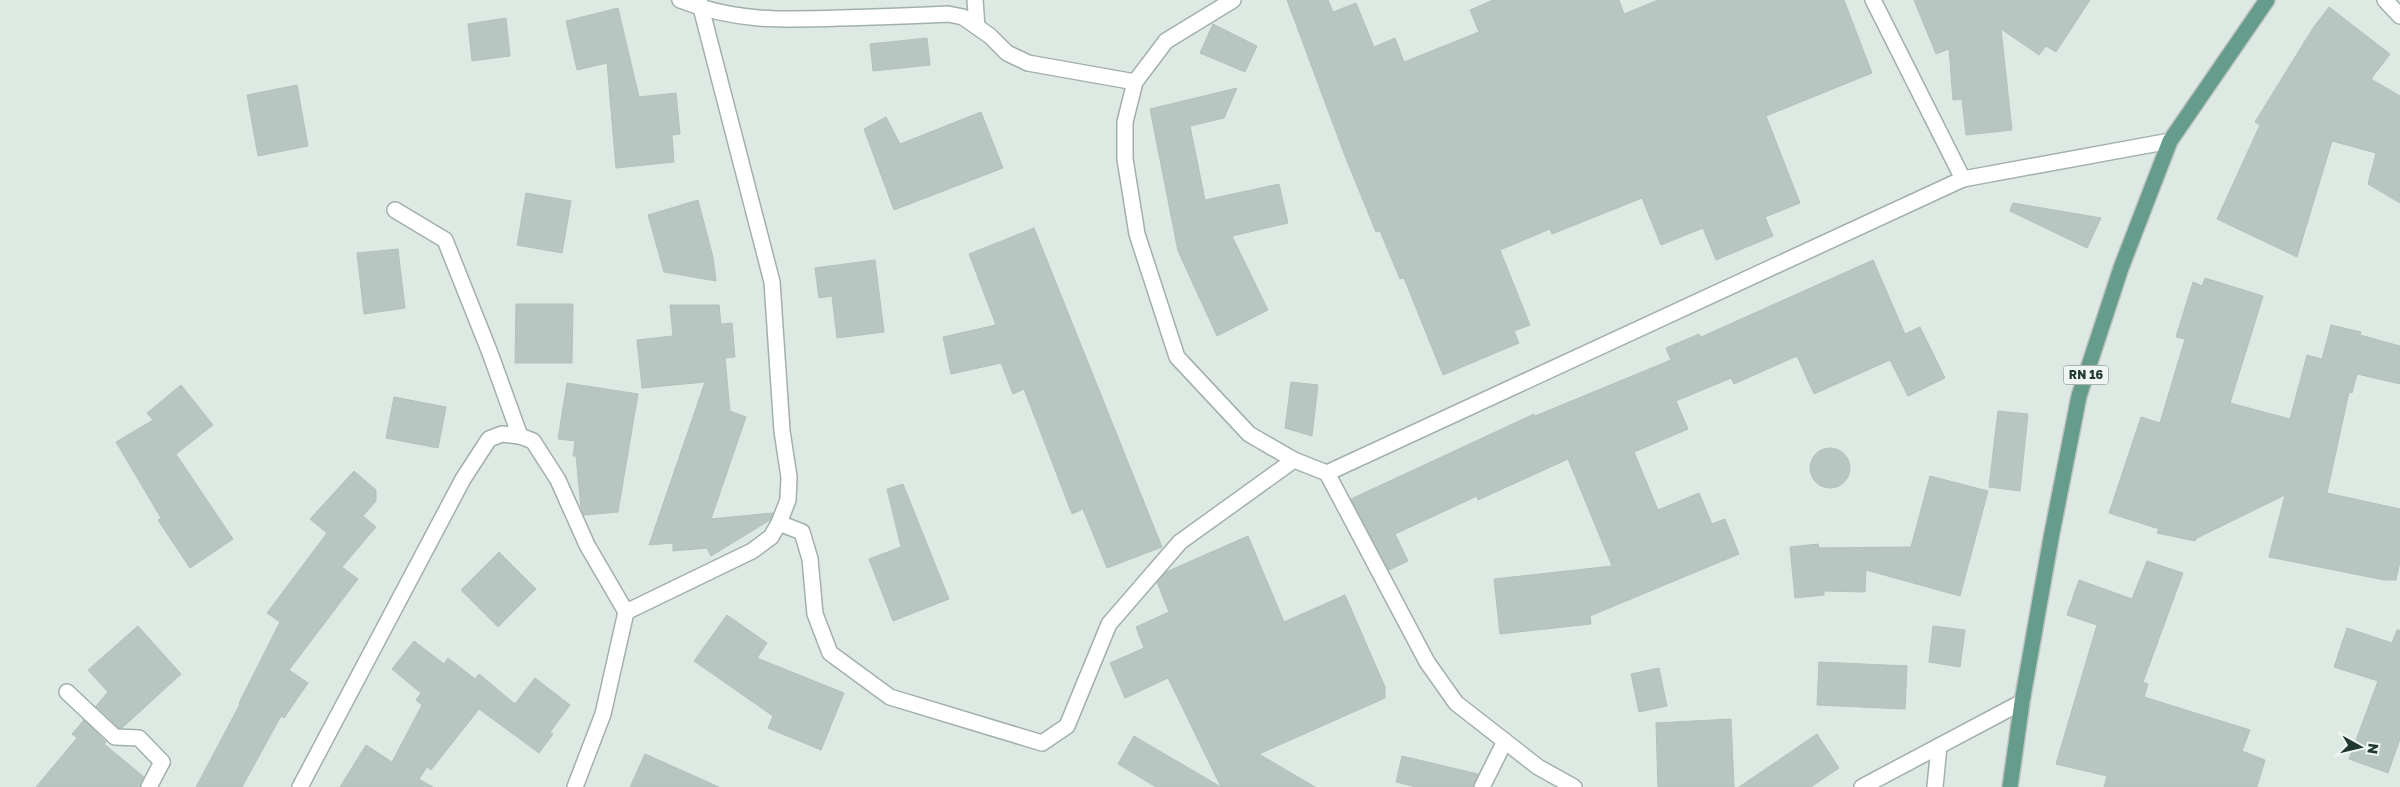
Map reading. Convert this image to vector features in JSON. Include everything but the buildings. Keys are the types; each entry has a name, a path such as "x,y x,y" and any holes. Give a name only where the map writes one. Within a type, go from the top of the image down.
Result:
{"main road":[{"name":"RN 16","path":"2010,787 2022,702 2051,538 2079,396 2121,268 2170,141 2267,0"}],"street":[{"path":"680,0 701,4 727,15 769,20 948,14 963,18 977,27 1007,53 1028,63 1134,82"},
{"path":"975,0 977,27"},
{"path":"1233,0 1166,41 1134,82 1125,122 1127,168 1137,234 1177,357 1249,434 1294,460 1327,473 1427,662 1456,703 1538,767 1574,787"},
{"path":"1873,0 1963,178"},
{"path":"2385,0 2400,16"},
{"path":"626,612 752,551 771,537 788,500 789,477 782,430 772,282 701,4"},
{"path":"1327,473 1963,178 2170,141"},
{"path":"395,210 445,240 490,352 520,436"},
{"path":"300,787 463,479 489,439 502,434 520,436 534,441 558,480 587,545 626,612 603,714 576,787"},
{"path":"779,523 802,532 810,559 815,614 830,653 890,697 1042,743 1067,726 1109,624 1180,542 1294,460"},
{"path":"67,692 115,737 139,738 162,762 149,787"},
{"path":"1862,787 2022,702"},
{"path":"1482,787 1505,741"},
{"path":"1936,787 1939,746"}]}
